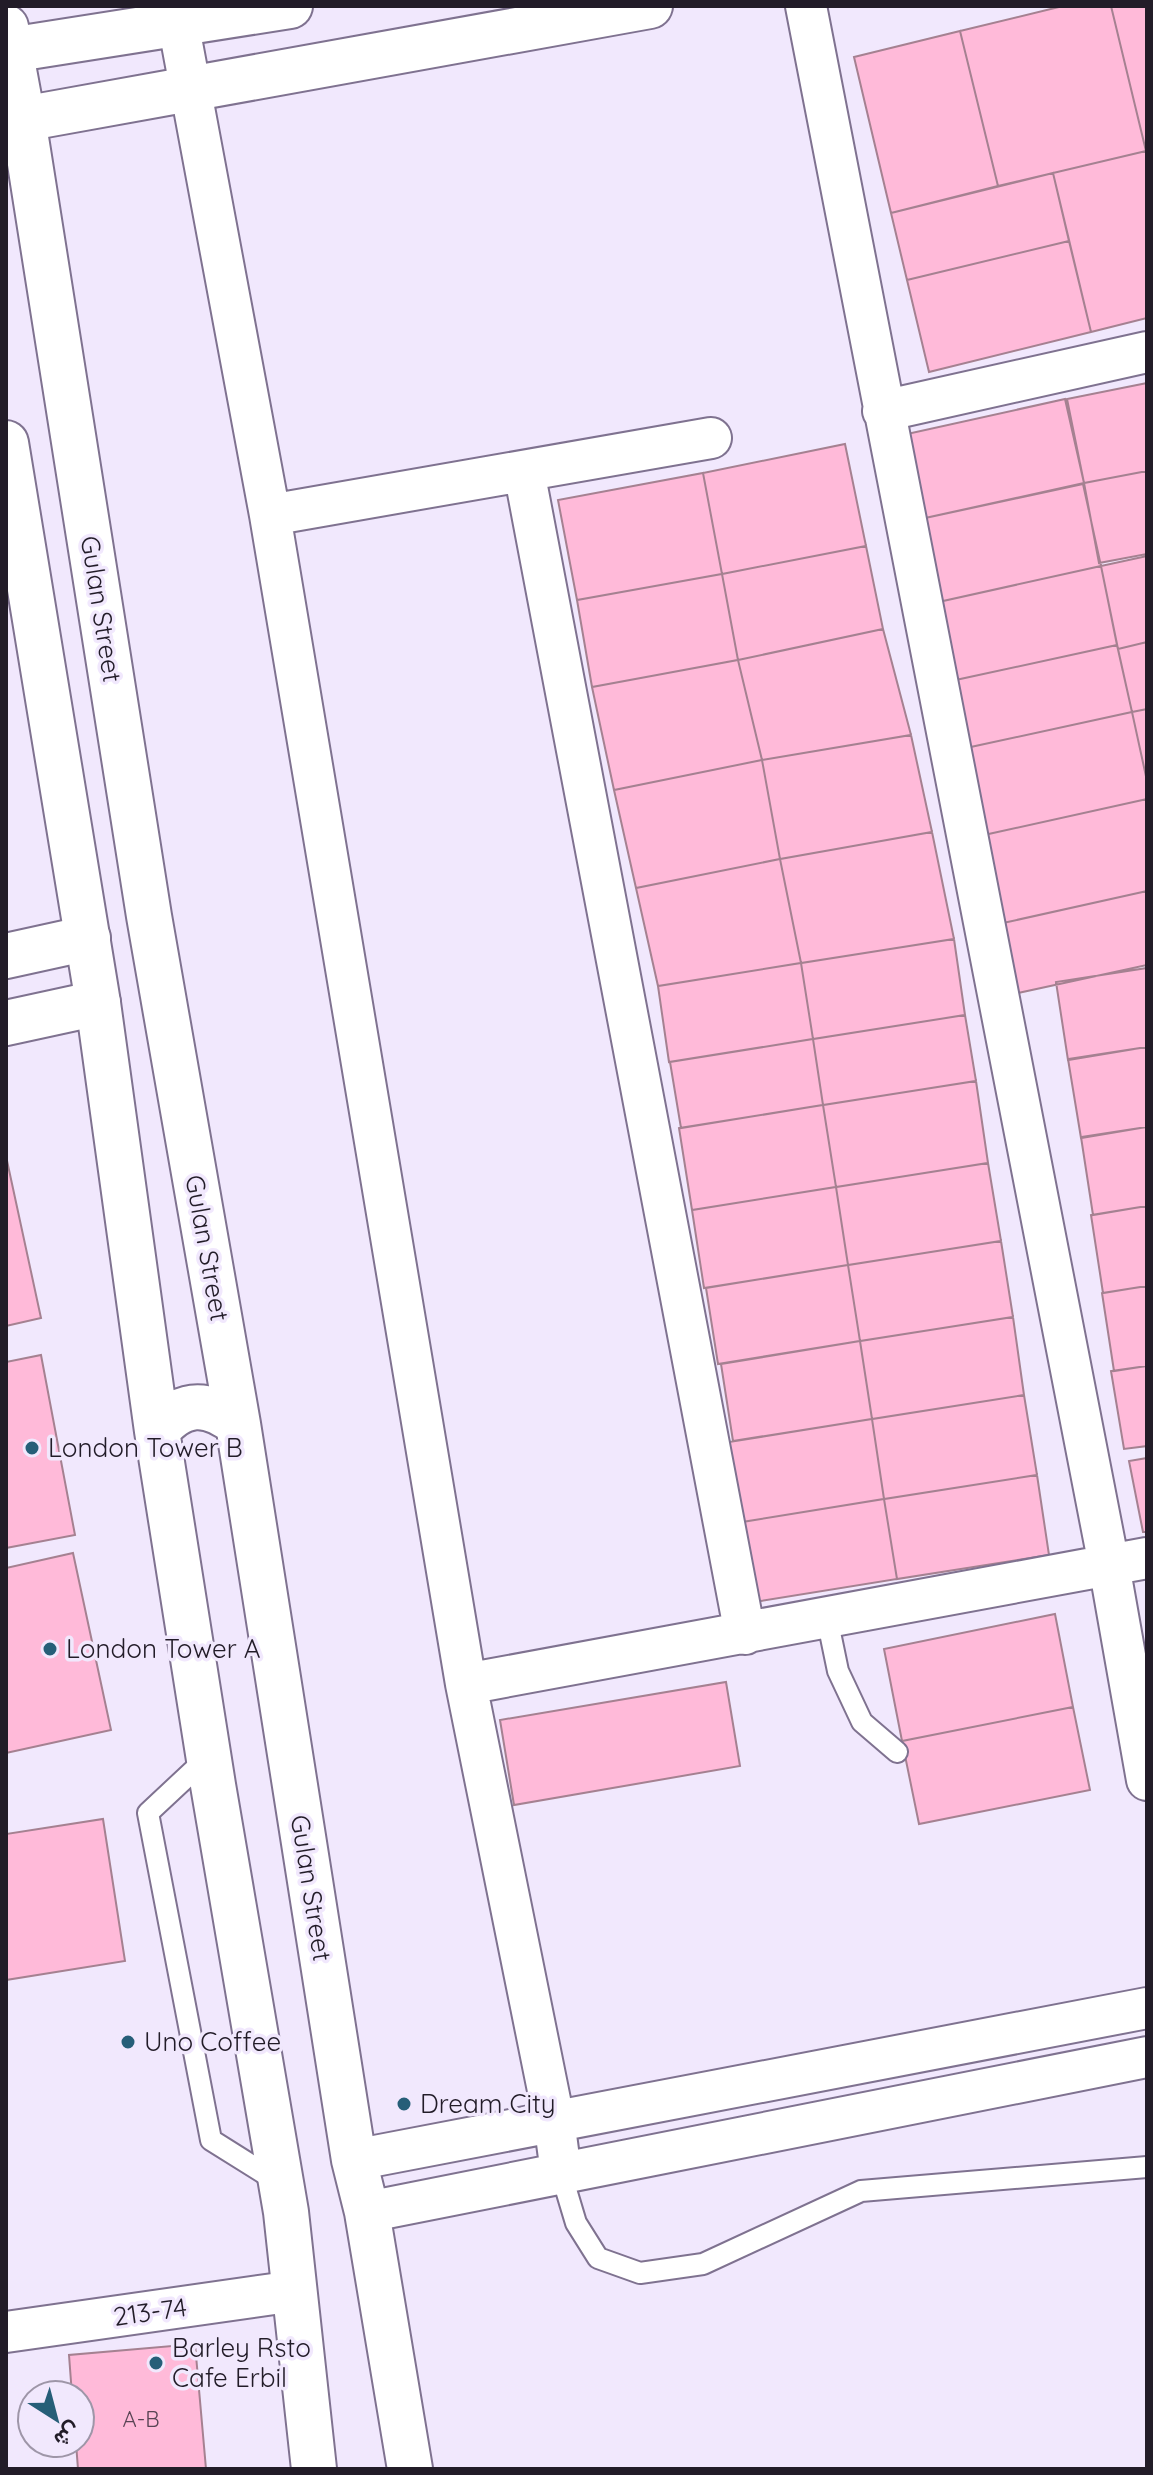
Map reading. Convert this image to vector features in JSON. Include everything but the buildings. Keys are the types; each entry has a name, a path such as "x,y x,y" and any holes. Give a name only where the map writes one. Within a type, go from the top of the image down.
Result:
{"main road":[{"path":"8,38 177,15 290,6"},
{"path":"23,119 650,6"},
{"name":"Gulan Street","path":"8,38 149,916 238,1424 354,2160 367,2212 410,2469"},
{"path":"6,443 98,1003 157,1431 281,2184 314,2469"},
{"path":"6,956 88,938"},
{"path":"6,1023 98,1003"},
{"path":"157,1431 176,1413 187,1408 213,1409 238,1424"}],"street":[{"path":"806,6 883,411 1128,1562 1147,1780"},
{"path":"177,15 270,515 466,1684 554,2120 561,2173"},
{"path":"883,411 1147,352"},
{"path":"270,515 711,438"},
{"path":"524,471 745,1634"},
{"path":"466,1684 1128,1562"},
{"path":"354,2160 1147,2008"},
{"path":"1071,2023 1082,2070"},
{"path":"367,2212 1147,2057"},
{"name":"213-74","path":"6,2332 295,2291"}],"lane":[{"path":"827,1618 838,1671 862,1722 897,1752"},
{"path":"209,1756 148,1813 211,2140 281,2184"},
{"path":"561,2173 576,2223 598,2258 640,2273 703,2264 861,2191 1147,2167"}],"place":[{"name":"London Tower B","path":"32,1448"},
{"name":"London Tower A","path":"50,1649"},
{"name":"Uno Coffee","path":"128,2042"},
{"name":"Dream City","path":"404,2104"},
{"name":"Barley Rsto Cafe Erbil","path":"156,2363"}]}
